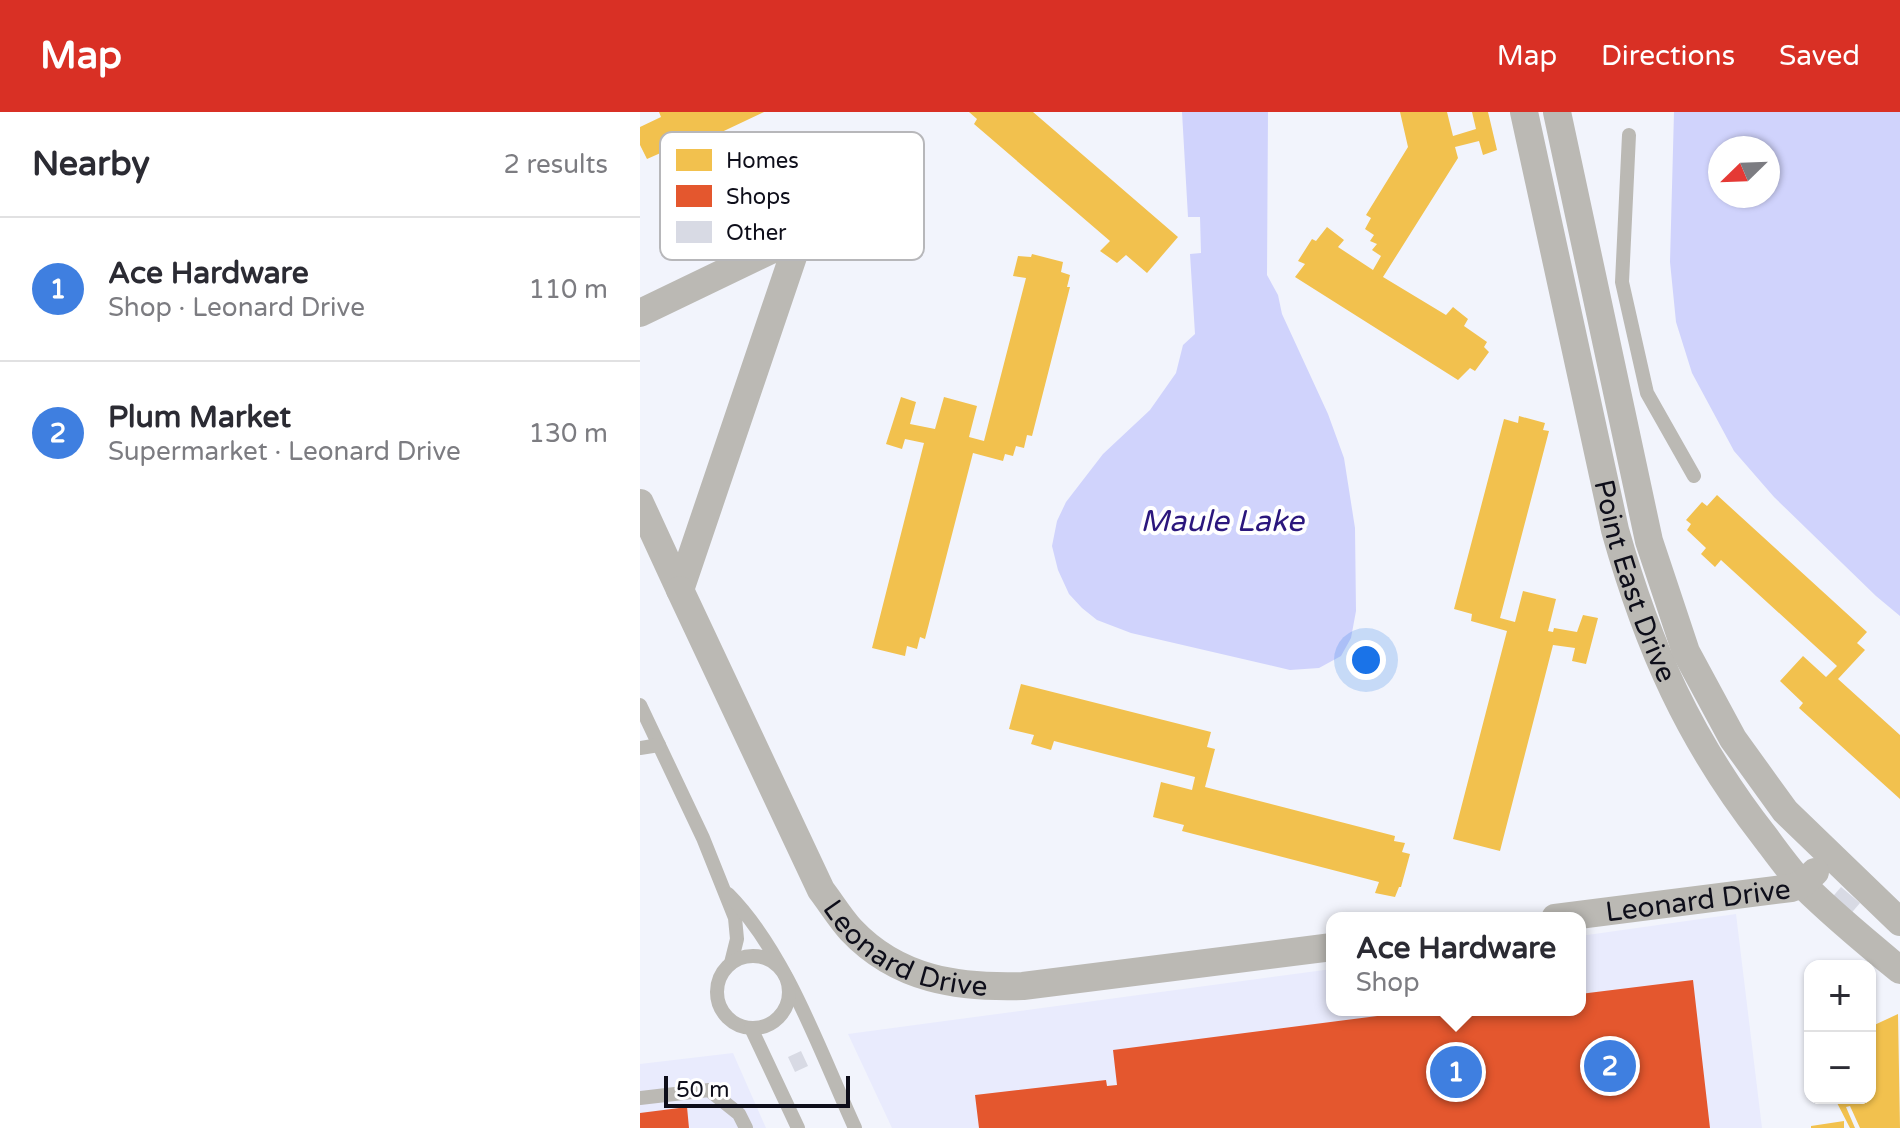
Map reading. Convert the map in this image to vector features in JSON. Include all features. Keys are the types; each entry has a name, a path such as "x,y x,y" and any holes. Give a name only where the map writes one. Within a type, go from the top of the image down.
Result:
{"street":[{"name":"Point East Drive","path":"1524,112 1570,250 1597,301 1649,541 1686,652 1712,703 1757,775 1785,811 1900,922"},
{"name":"Point East Drive","path":"1557,112 1570,250 1602,468 1615,530 1655,653 1687,719 1745,811 1802,884 1900,970"},
{"path":"640,313 750,260"},
{"path":"680,590 792,260"},
{"name":"Leonard Drive","path":"640,503 821,890 852,931 889,960 936,981 981,988 1023,986 1326,948"},
{"name":"Leonard Drive","path":"1586,914 1791,888 1802,884 1831,858"}],"lane":[{"path":"1629,135 1622,282 1647,393 1694,476"},
{"path":"1597,301 1622,282"},
{"path":"1602,468 1632,462"},
{"path":"1687,719 1712,703"},
{"path":"640,705 703,838 735,918 737,939 731,963 718,984 717,997 721,1008 739,1025 751,1028 773,1023 787,1006 790,995 785,974 766,958 754,955 731,963"},
{"path":"640,748 659,745"},
{"path":"720,886 742,908 785,974 855,1128"},
{"path":"751,1028 798,1128"},
{"path":"640,1098 709,1090 739,1114 746,1128"}],"shaded area":[{"path":"1736,914 1762,1128 892,1128 848,1034 1326,970 1326,1016 1586,1016 1586,935"},
{"path":"733,1053 766,1128 640,1128 640,1064"}],"water":[{"name":"Maule Lake","path":"1182,112 1268,112 1267,275 1344,458 1355,528 1356,611 1351,638 1341,656 1319,668 1290,670 1131,633 1097,620 1069,594 1052,546 1057,521 1066,502 1103,454 1150,410 1176,373 1183,345 1195,334 1190,254 1201,253 1200,217 1188,217"},
{"path":"1674,112 1900,112 1900,616 1774,497 1734,451 1692,373 1676,322 1670,262"}],"building: Homes":[{"path":"659,112 764,112 722,132 660,132 660,153 647,159 640,145 640,127 661,117"},
{"path":"969,112 1033,112 1178,237 1147,273 1126,255 1117,263 1100,251 1110,241 974,124 977,119"},
{"path":"1400,112 1447,112 1453,136 1476,129 1472,112 1488,112 1497,150 1483,155 1479,141 1455,147 1458,158 1383,277 1446,315 1453,307 1468,319 1464,326 1487,342 1484,347 1489,352 1475,371 1470,368 1458,380 1295,277 1305,264 1298,261 1312,239 1316,241 1327,227 1344,240 1338,247 1373,270 1381,256 1372,250 1377,244 1370,241 1374,235 1365,229 1371,218 1366,215 1408,147"},
{"path":"1032,254 1063,262 1061,272 1070,275 1067,287 1070,287 1032,436 1027,435 1024,448 1016,446 1013,456 1005,454 1003,461 973,453 925,639 920,637 917,649 907,646 905,656 872,648 924,443 905,439 902,449 886,444 901,397 916,402 910,424 935,429 944,397 977,406 969,437 984,441 1026,278 1013,276 1018,256 1031,257"},
{"path":"1519,416 1545,423 1543,430 1549,431 1500,618 1515,622 1523,591 1556,599 1548,631 1553,632 1554,628 1577,632 1583,615 1598,618 1586,664 1572,661 1575,648 1553,645 1500,851 1453,839 1507,631 1471,621 1472,614 1454,609 1504,419 1518,423"},
{"path":"1717,495 1867,632 1857,643 1865,650 1838,679 1900,735 1900,799 1799,708 1803,703 1780,681 1803,656 1826,677 1837,666 1721,560 1715,567 1701,554 1706,548 1687,530 1691,524 1686,520 1702,502 1707,506"},
{"path":"1021,684 1211,732 1207,747 1215,749 1205,787 1395,836 1394,841 1405,843 1402,852 1410,854 1401,887 1395,897 1375,893 1379,882 1182,831 1184,825 1153,817 1161,782 1192,790 1195,777 1054,741 1051,750 1031,744 1034,735 1009,729"},
{"path":"1898,1014 1900,1128 1860,1128 1850,1106 1846,1107 1855,1128 1850,1128 1838,1104 1876,1104 1876,1024"},
{"path":"1844,1121 1844,1128 1811,1128 1811,1126"}],"building: Shops":[{"path":"1693,980 1710,1128 979,1128 975,1095 1106,1080 1107,1086 1117,1085 1113,1050 1377,1016 1586,1016 1586,993"},
{"path":"687,1107 689,1128 640,1128 640,1113"}],"building: Other":[{"path":"1841,887 1860,903 1848,917 1829,901"},
{"path":"801,1051 808,1066 795,1072 788,1057"}],"place":[{"name":"Plum Market","path":"1610,1066"},
{"name":"Ace Hardware","path":"1456,1072"}]}
